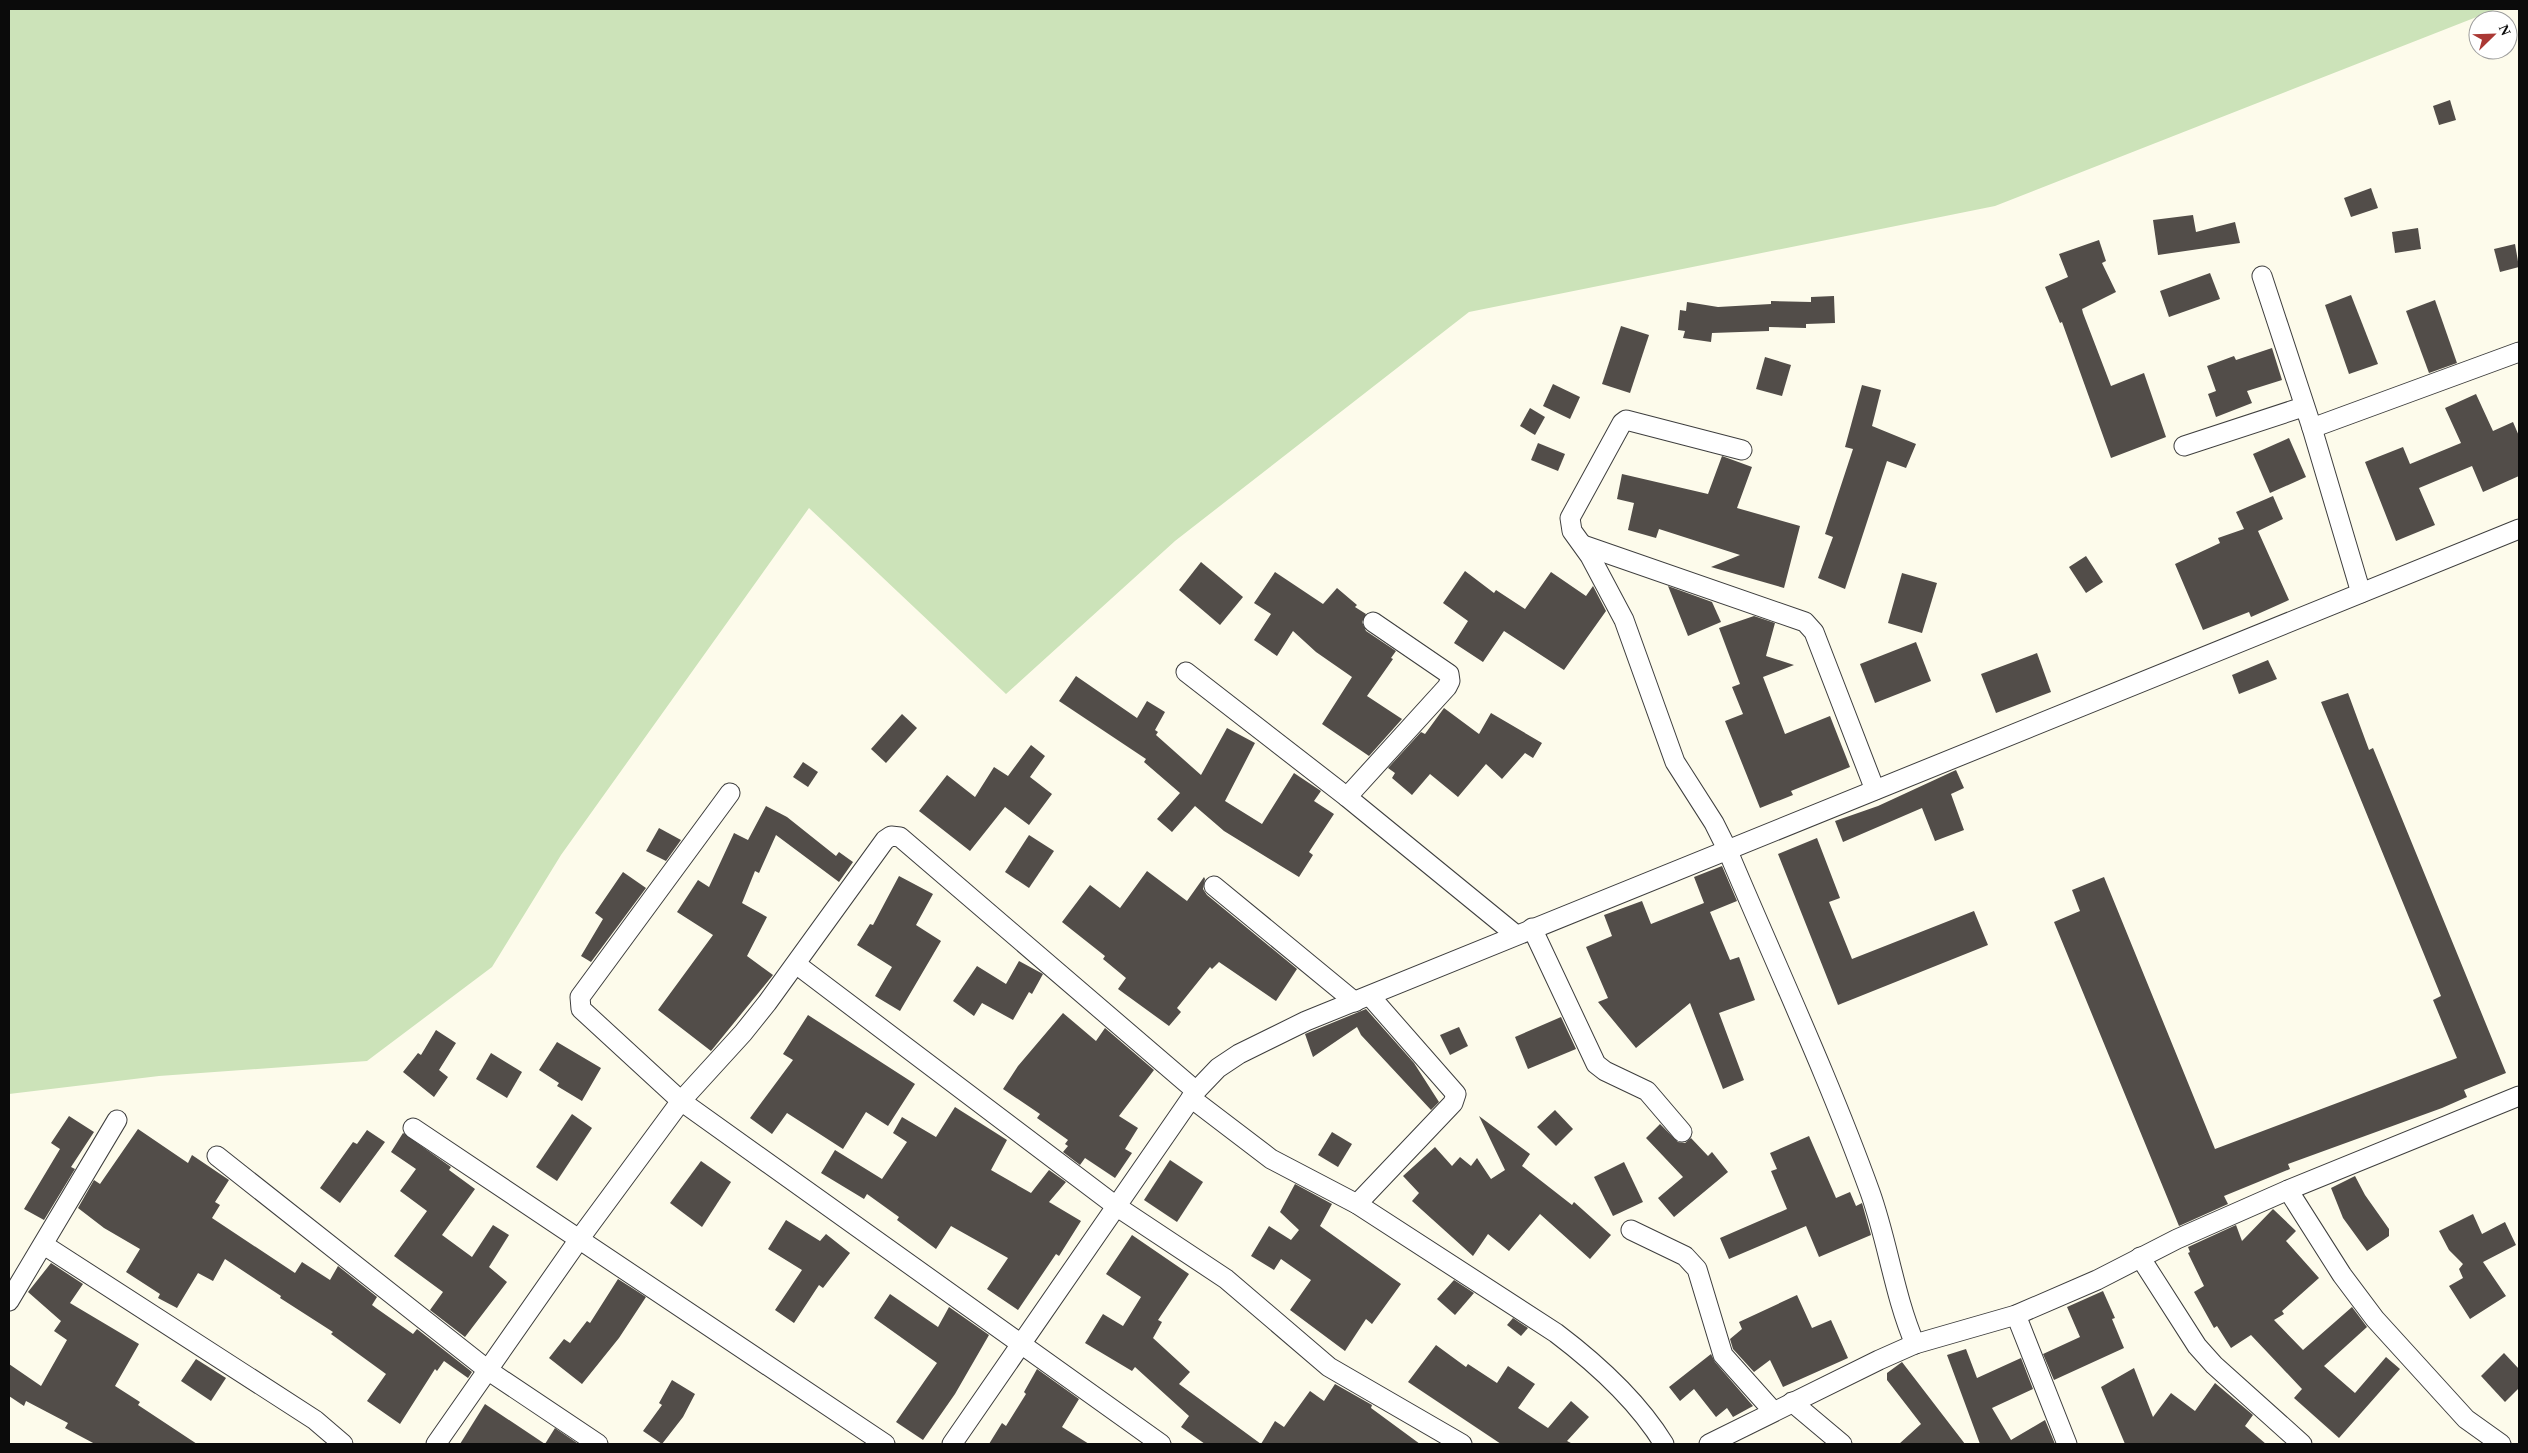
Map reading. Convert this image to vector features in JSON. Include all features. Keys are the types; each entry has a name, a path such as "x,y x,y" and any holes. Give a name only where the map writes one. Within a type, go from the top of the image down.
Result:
{"street":[{"path":"2262,276 2303,407 2312,428 2361,593"},
{"path":"2312,428 2519,352"},
{"path":"2184,446 2303,407"},
{"path":"1742,450 1626,420 1622,423 1570,518 1572,531 1583,545 1624,620 1675,762 1714,823 1727,849 1870,1191 1880,1221 1898,1300 1915,1344"},
{"path":"952,1444 1194,1095 1218,1068 1267,1038 1727,849 2519,529"},
{"path":"1583,545 1805,622 1814,632 1875,790"},
{"path":"1347,798 1447,687 1450,681 1449,674 1373,622"},
{"path":"1186,672 1347,798 1524,932 1596,1064 1605,1071 1647,1091 1682,1132"},
{"path":"730,793 580,997 581,1009 681,1101 1161,1444"},
{"path":"436,1444 489,1371 580,1238 681,1101 743,1033 796,964 885,840 891,836 900,837 1194,1095 1271,1159 1357,1204 1548,1328 1582,1353 1639,1408 1664,1444"},
{"path":"1214,886 1363,999 1456,1094 1453,1103 1357,1204"},
{"path":"796,964 1116,1206 1226,1279 1329,1367 1462,1444"},
{"path":"1709,1444 1773,1411 1915,1344 2016,1315 2097,1280 2140,1257 2288,1190 2519,1096"},
{"path":"9,1302 117,1120"},
{"path":"413,1128 580,1238 884,1444"},
{"path":"218,1156 489,1371 598,1444"},
{"path":"2288,1190 2342,1275 2375,1319 2466,1418 2502,1444"},
{"path":"1631,1230 1685,1256 1693,1262 1697,1269 1723,1355 1773,1411"},
{"path":"44,1245 315,1420 343,1444"},
{"path":"2140,1257 2197,1346 2214,1365 2302,1444"},
{"path":"2016,1315 2067,1444"},
{"path":"1792,1402 1842,1444"}],"green space":[{"path":"9,9 2497,9 2468,10 2468,20 1995,206 1469,312 1175,541 1006,694 809,508 561,855 492,967 367,1061 159,1076 9,1094"}],"building":[{"path":"2450,100 2456,120 2439,125 2433,106"},
{"path":"2371,188 2378,208 2351,217 2344,198"},
{"path":"2193,215 2196,232 2235,222 2240,243 2158,255 2153,220"},
{"path":"2418,228 2421,249 2395,253 2392,232"},
{"path":"2099,240 2106,261 2102,263 2116,292 2082,309 2083,313 2111,386 2144,373 2166,437 2111,458 2062,322 2060,323 2045,287 2068,277 2059,254"},
{"path":"2515,244 2519,267 2500,272 2494,249"},
{"path":"2210,273 2220,299 2169,317 2160,291"},
{"path":"2351,295 2378,364 2349,374 2325,305"},
{"path":"1834,296 1835,323 1806,324 1806,328 1769,327 1769,331 1712,333 1711,342 1683,338 1685,331 1678,330 1680,310 1686,311 1687,302 1718,307 1771,304 1771,301 1811,302 1811,297"},
{"path":"2435,300 2457,363 2429,373 2406,311"},
{"path":"1621,326 1649,335 1630,393 1602,384"},
{"path":"2272,348 2282,380 2247,391 2252,403 2216,417 2208,394 2216,391 2207,366 2234,356 2236,360"},
{"path":"1765,357 1791,365 1782,396 1756,389"},
{"path":"1553,384 1580,397 1570,419 1543,406"},
{"path":"1862,385 1881,390 1872,426 1916,444 1906,468 1887,461 1845,589 1818,578 1833,537 1825,534 1853,449 1845,447"},
{"path":"2476,394 2493,431 2513,422 2519,436 2519,476 2483,492 2472,466 2419,488 2435,525 2396,541 2365,462 2403,447 2410,464 2461,443 2445,408"},
{"path":"1530,408 1545,417 1535,435 1520,426"},
{"path":"2289,438 2306,477 2270,493 2253,454"},
{"path":"1538,443 1565,454 1558,471 1531,460"},
{"path":"1722,456 1752,467 1737,508 1800,526 1784,588 1711,567 1740,555 1659,529 1656,538 1628,530 1634,503 1617,499 1622,474 1708,494"},
{"path":"2273,496 2283,519 2258,531 2289,600 2251,617 2249,612 2203,630 2175,564 2220,543 2218,538 2244,529 2236,512"},
{"path":"2086,556 2103,582 2086,593 2069,567"},
{"path":"1201,562 1243,597 1220,625 1179,590"},
{"path":"1465,571 1494,593 1496,590 1525,609 1551,572 1586,596 1593,586 1606,611 1564,670 1504,631 1483,662 1454,643 1468,621 1443,603"},
{"path":"1275,572 1323,604 1337,588 1357,605 1355,607 1366,614 1362,622 1366,631 1396,651 1391,658 1393,659 1367,696 1402,719 1369,756 1322,724 1352,677 1316,652 1293,631 1277,656 1254,640 1271,614 1254,603"},
{"path":"1902,573 1937,583 1922,633 1888,623"},
{"path":"1668,586 1712,602 1721,622 1688,636"},
{"path":"1754,616 1775,623 1766,656 1794,665 1763,677 1785,734 1830,716 1850,767 1791,791 1793,795 1760,808 1725,721 1743,714 1732,687 1740,684 1719,628"},
{"path":"1916,642 1931,681 1875,703 1860,664"},
{"path":"2037,653 2051,692 1996,713 1981,674"},
{"path":"2268,660 2277,679 2239,694 2232,675"},
{"path":"1076,676 1137,718 1147,701 1165,712 1155,730 1158,732 1156,735 1201,775 1227,728 1255,743 1225,801 1262,824 1294,773 1321,791 1314,801 1334,814 1309,852 1313,855 1299,877 1224,831 1195,806 1172,832 1157,819 1180,793 1144,762 1146,759 1059,701"},
{"path":"2348,693 2369,750 2373,748 2506,1073 2464,1090 2467,1097 2442,1108 2288,1164 2290,1169 2224,1196 2228,1204 2179,1226 2054,922 2080,911 2072,890 2104,877 2215,1149 2457,1058 2433,1000 2441,996 2321,702"},
{"path":"1444,708 1479,734 1491,713 1542,743 1533,758 1525,753 1502,779 1486,764 1458,797 1430,774 1412,795 1392,778 1395,773 1388,768 1421,732 1425,734"},
{"path":"902,714 917,728 886,763 871,749"},
{"path":"1031,745 1045,756 1030,777 1052,794 1029,825 1005,807 970,851 919,811 947,775 975,797 994,767 1008,776"},
{"path":"803,762 818,772 808,787 793,777"},
{"path":"1956,770 1964,788 1951,794 1964,830 1935,841 1922,808 1843,842 1835,821 1878,806"},
{"path":"766,806 787,817 836,856 839,852 853,862 839,882 776,835 759,873 755,871 742,903 767,917 747,956 773,975 711,1051 658,1010 713,935 677,912 698,880 709,887 734,833 748,840"},
{"path":"659,828 681,840 666,861 646,851"},
{"path":"1029,835 1054,851 1029,888 1005,872"},
{"path":"1817,838 1840,898 1829,902 1852,959 1974,911 1988,945 1838,1005 1778,854"},
{"path":"1722,866 1737,901 1710,912 1730,960 1739,957 1755,1000 1719,1013 1744,1080 1723,1089 1690,1003 1636,1048 1598,1002 1608,998 1586,947 1612,936 1604,915 1642,901 1651,924 1704,903 1694,877"},
{"path":"1147,871 1187,901 1204,877 1203,889 1207,895 1297,969 1276,1001 1219,962 1212,969 1210,967 1177,1008 1181,1012 1169,1026 1118,989 1126,978 1103,959 1105,956 1062,922 1090,885 1120,908"},
{"path":"623,872 646,888 591,962 581,956 603,919 595,913"},
{"path":"899,876 933,894 916,925 941,941 900,1011 875,996 892,967 857,945 870,924 873,925"},
{"path":"1019,961 1043,974 1032,994 1029,992 1013,1020 982,1003 974,1016 953,1001 977,966 1006,984"},
{"path":"1366,1009 1414,1063 1439,1102 1431,1110 1361,1035 1357,1027 1313,1057 1305,1034"},
{"path":"1063,1013 1096,1041 1105,1028 1154,1070 1119,1116 1138,1128 1125,1149 1132,1153 1115,1178 1085,1158 1080,1165 1063,1152 1068,1146 1065,1144 1068,1140 1037,1118 1040,1114 1003,1089 1018,1066"},
{"path":"808,1015 915,1084 888,1126 866,1112 843,1149 787,1113 772,1134 750,1118 793,1060 783,1054"},
{"path":"1561,1017 1576,1049 1528,1069 1515,1037"},
{"path":"1459,1027 1468,1046 1450,1055 1440,1035"},
{"path":"436,1030 456,1043 439,1070 448,1077 434,1097 403,1072 418,1053 421,1055"},
{"path":"557,1042 601,1068 582,1101 557,1086 559,1083 539,1070"},
{"path":"491,1053 522,1072 507,1098 476,1079"},
{"path":"955,1107 1007,1140 991,1170 1031,1193 1049,1170 1066,1182 1049,1202 1081,1221 1059,1256 1056,1254 1018,1310 987,1289 1008,1258 951,1226 936,1249 897,1220 899,1217 867,1194 864,1199 821,1173 835,1150 882,1179 907,1142 893,1133 902,1117 936,1137"},
{"path":"1555,1110 1573,1129 1556,1146 1537,1127"},
{"path":"572,1114 592,1128 557,1181 536,1167"},
{"path":"69,1116 94,1132 71,1167 75,1169 44,1220 24,1209 60,1149 51,1143"},
{"path":"1479,1116 1530,1154 1522,1166 1572,1205 1574,1202 1611,1235 1590,1259 1540,1214 1509,1251 1488,1234 1473,1256 1412,1201 1419,1193 1403,1176 1435,1147 1452,1166 1460,1157 1471,1166 1477,1158 1491,1179 1505,1170"},
{"path":"1660,1124 1678,1142 1685,1143 1691,1138 1708,1156 1712,1152 1728,1172 1674,1217 1658,1198 1683,1177 1646,1138"},
{"path":"138,1129 188,1163 192,1155 229,1180 215,1202 220,1205 212,1218 295,1273 302,1262 330,1280 338,1266 377,1297 372,1305 413,1334 417,1329 472,1372 468,1378 444,1361 437,1371 435,1369 400,1424 367,1401 386,1374 331,1334 333,1332 280,1298 281,1296 225,1259 213,1281 198,1273 177,1308 158,1298 160,1294 126,1272 140,1249 104,1228 78,1208 94,1180 100,1184"},
{"path":"367,1130 385,1142 340,1203 320,1188 353,1142 357,1144"},
{"path":"1332,1132 1352,1144 1338,1167 1318,1155"},
{"path":"403,1133 451,1167 449,1170 475,1189 442,1235 472,1257 493,1225 509,1235 489,1267 507,1282 465,1337 430,1310 443,1292 394,1256 427,1211 400,1191 416,1169 391,1152"},
{"path":"1809,1136 1836,1198 1850,1192 1856,1206 1862,1203 1871,1235 1819,1257 1806,1226 1729,1259 1720,1238 1787,1209 1771,1171 1777,1169 1770,1153"},
{"path":"1170,1160 1203,1182 1177,1222 1144,1200"},
{"path":"701,1161 731,1182 702,1227 670,1203"},
{"path":"1624,1162 1643,1202 1613,1216 1594,1177"},
{"path":"2355,1176 2365,1195 2389,1229 2389,1236 2367,1251 2343,1218 2331,1188"},
{"path":"1295,1184 1332,1204 1320,1226 1401,1284 1372,1324 1366,1319 1345,1351 1290,1310 1311,1280 1281,1259 1274,1270 1251,1256 1269,1226 1291,1240 1299,1230 1280,1212"},
{"path":"2273,1209 2296,1231 2286,1241 2319,1278 2282,1311 2284,1314 2274,1320 2303,1350 2352,1307 2367,1327 2324,1366 2355,1393 2386,1357 2400,1369 2339,1438 2294,1398 2302,1389 2251,1335 2231,1348 2217,1326 2214,1328 2194,1292 2204,1286 2188,1253 2190,1252 2188,1247 2236,1225 2242,1241"},
{"path":"2473,1214 2482,1234 2505,1222 2516,1245 2483,1262 2506,1296 2470,1319 2449,1286 2463,1278 2459,1269 2463,1264 2449,1250 2439,1231"},
{"path":"786,1220 820,1241 826,1234 850,1253 823,1288 819,1285 794,1323 775,1310 802,1270 768,1249"},
{"path":"1132,1235 1189,1274 1158,1320 1162,1322 1153,1338 1190,1372 1179,1384 1261,1444 1205,1444 1181,1427 1189,1416 1135,1367 1132,1371 1085,1343 1103,1314 1123,1326 1141,1297 1106,1274"},
{"path":"51,1263 83,1284 70,1303 139,1344 115,1386 140,1402 138,1405 197,1444 95,1444 65,1428 68,1423 26,1401 24,1406 9,1396 9,1364 41,1386 67,1340 54,1331 61,1321 28,1292"},
{"path":"618,1279 646,1297 619,1338 582,1384 549,1358 564,1339 570,1343 587,1321 590,1323"},
{"path":"1454,1280 1474,1293 1455,1315 1437,1299"},
{"path":"2103,1291 2115,1318 2112,1319 2124,1348 2054,1380 2043,1354 2080,1337 2067,1307"},
{"path":"890,1294 938,1327 949,1307 989,1335 955,1394 923,1440 896,1422 937,1363 874,1318"},
{"path":"1797,1295 1812,1328 1831,1320 1848,1358 1783,1387 1770,1360 1754,1372 1733,1349 1730,1339 1742,1329 1739,1322"},
{"path":"1513,1318 1528,1328 1521,1336 1507,1325"},
{"path":"1436,1345 1466,1367 1468,1364 1497,1383 1508,1366 1535,1384 1518,1408 1548,1428 1571,1401 1589,1417 1567,1441 1573,1444 1501,1444 1408,1382"},
{"path":"1966,1349 1977,1378 2021,1358 2033,1389 1992,1408 2011,1440 2045,1420 2055,1444 1980,1444 1947,1355"},
{"path":"2504,1353 2519,1369 2519,1388 2505,1402 2481,1376"},
{"path":"1711,1354 1715,1362 1753,1406 1733,1417 1727,1408 1716,1417 1694,1389 1680,1401 1669,1387"},
{"path":"196,1359 226,1378 211,1401 181,1381"},
{"path":"1902,1362 1965,1444 1899,1444 1921,1424 1887,1380 1887,1373"},
{"path":"2134,1368 2153,1417 2171,1393 2195,1411 2215,1383 2253,1415 2245,1426 2266,1444 2125,1444 2101,1387"},
{"path":"1037,1369 1079,1399 1062,1427 1089,1444 989,1444 1002,1423 1006,1426 1026,1394 1024,1392"},
{"path":"672,1380 695,1394 683,1417 662,1444 643,1431 662,1405 659,1403"},
{"path":"1335,1384 1372,1405 1371,1408 1420,1444 1261,1444 1275,1421 1284,1427 1310,1391 1324,1401"},
{"path":"485,1404 545,1444 460,1444"},
{"path":"555,1428 577,1443 576,1444 545,1444"}]}
